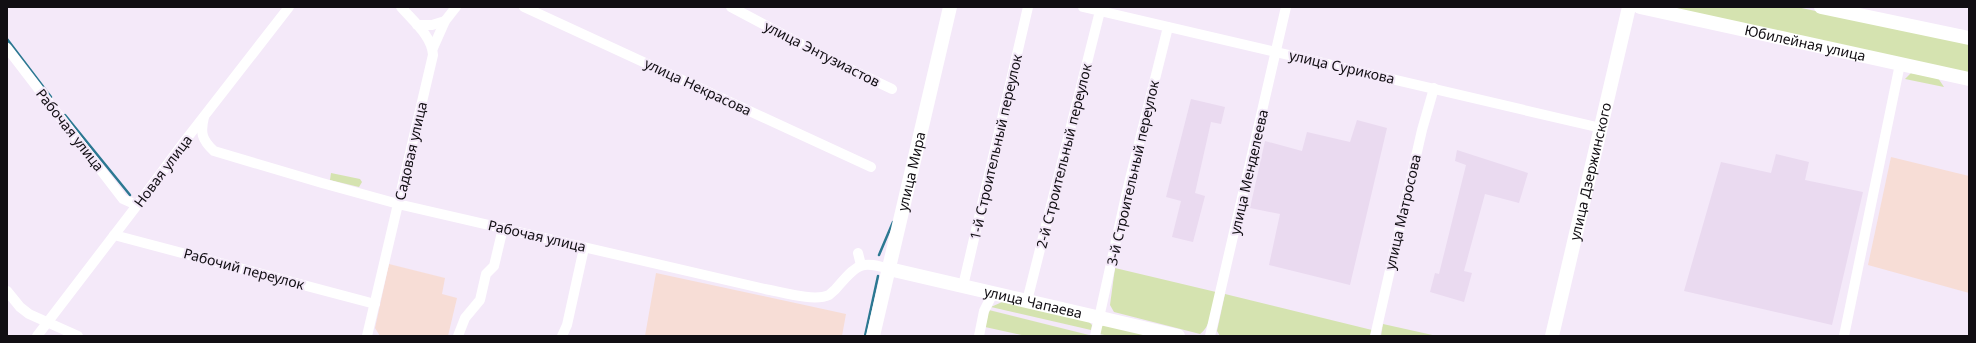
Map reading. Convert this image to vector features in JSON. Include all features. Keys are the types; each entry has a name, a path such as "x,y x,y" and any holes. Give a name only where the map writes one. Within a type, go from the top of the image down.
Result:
{"main road":[{"name":"улица Мира","path":"873,336 950,7"},
{"name":"улица Дзержинского","path":"1552,336 1629,7"},
{"name":"Юбилейная улица","path":"1640,7 1969,79"},
{"path":"1822,7 1969,38"},
{"name":"улица Чапаева","path":"889,269 1178,336"}],"street":[{"name":"Новая улица","path":"37,336 289,7"},
{"path":"401,7 427,38 432,48"},
{"name":"Садовая улица","path":"367,336 433,55 432,48 445,21 456,7"},
{"name":"улица Некрасова","path":"524,7 871,167"},
{"name":"улица Энтузиастов","path":"731,7 833,61 892,90"},
{"name":"1-й Строительный переулок","path":"963,286 1028,7"},
{"name":"улица Сурикова","path":"1082,7 1601,128"},
{"name":"улица Менделеева","path":"1210,336 1286,7"},
{"name":"2-й Строительный переулок","path":"1027,301 1100,11"},
{"path":"416,25 432,25 445,21"},
{"name":"3-й Строительный переулок","path":"1095,336 1127,191 1168,28"},
{"name":"Рабочая улица","path":"7,48 123,199 138,204"},
{"path":"1844,336 1900,64"},
{"name":"улица Матросова","path":"1375,336 1422,130 1434,88"},
{"name":"Рабочая улица","path":"204,117 201,128 202,136 214,151 503,228 766,289 813,298 830,294 852,269 861,265"},
{"path":"458,336 465,318 480,300 486,274 494,266 503,228"},
{"name":"Рабочий переулок","path":"114,235 375,304"},
{"path":"562,336 567,325 584,248"},
{"path":"858,253 861,265 870,264 889,269"},
{"path":"7,290 20,307 29,314 78,336"},
{"path":"978,336 984,311 993,293"}],"shaded area":[{"path":"1191,99 1225,107 1221,124 1211,122 1195,193 1205,196 1193,242 1172,237 1181,201 1166,197"},
{"path":"1357,120 1387,128 1350,285 1269,265 1280,214 1250,208 1265,141 1302,151 1307,132 1350,142"},
{"path":"1457,150 1528,173 1519,203 1485,194 1464,271 1472,273 1464,302 1430,292 1435,273 1439,274 1466,165 1455,161"},
{"path":"1776,154 1809,162 1805,180 1863,192 1832,325 1684,291 1721,162 1771,173"},
{"path":"1891,157 1969,176 1969,293 1868,265"},
{"path":"389,264 445,278 442,294 457,298 448,336 380,336 375,328"},
{"path":"656,273 846,314 842,336 645,336"}],"green space":[{"path":"1662,7 1797,7 1969,44 1969,73"},
{"path":"1911,73 1938,78 1944,87 1905,79"},
{"path":"331,173 360,179 362,182 359,187 330,180"},
{"path":"1115,268 1216,292 1210,320 1207,326 1200,334 1114,312 1110,305"},
{"path":"1225,294 1372,330 1370,336 1220,336 1217,331"},
{"path":"1002,302 1088,321 1092,325 1091,330 991,307"},
{"path":"989,310 1089,335 1026,336 985,327"},
{"path":"1383,324 1437,336 1381,336"},
{"path":"1104,325 1151,336 1110,336 1099,334 1101,327"}],"waterway":[{"path":"7,39 51,97"},
{"path":"65,115 130,195"},
{"path":"879,255 893,222"},
{"path":"865,336 878,276"}]}
